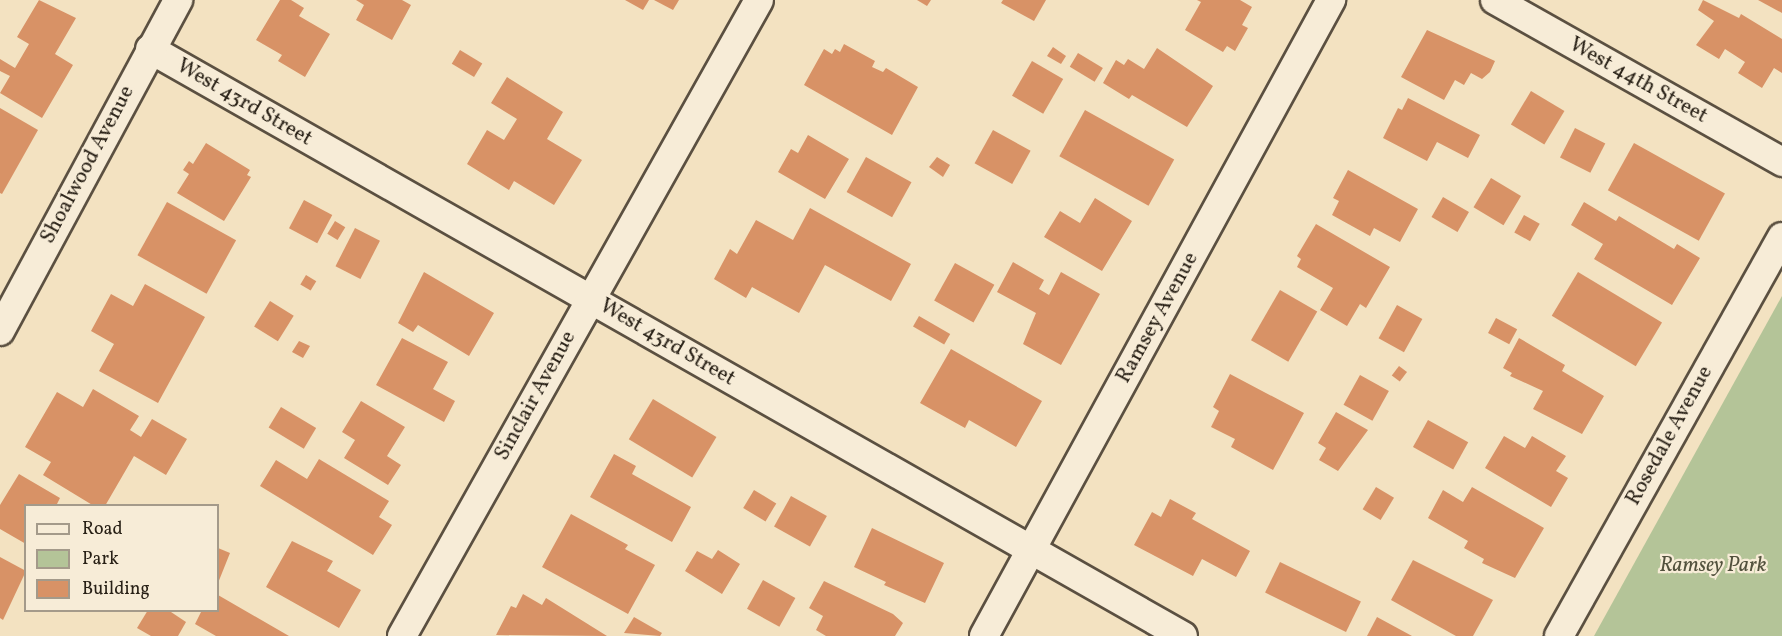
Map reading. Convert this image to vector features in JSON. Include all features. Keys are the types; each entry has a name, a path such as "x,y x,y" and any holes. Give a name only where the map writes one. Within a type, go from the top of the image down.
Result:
{"street":[{"name":"Shoalwood Avenue","path":"0,331 178,0"},
{"name":"Sinclair Avenue","path":"402,636 759,0"},
{"name":"Ramsey Avenue","path":"984,636 1331,0"},
{"name":"West 44th Street","path":"1494,0 1782,162"},
{"name":"West 43rd Street","path":"150,49 1030,552 1183,636"},
{"name":"Rosedale Avenue","path":"1559,636 1782,237"}],"green space":[{"name":"Ramsey Park","path":"1782,296 1782,636 1594,636"}],"building":[{"path":"39,0 76,18 55,54 73,65 42,118 0,93 10,76 0,71 0,59 15,68 29,44 17,37"},
{"path":"280,0 291,0 304,8 299,16 330,34 305,77 278,61 282,55 256,40"},
{"path":"356,0 402,0 411,5 392,40 356,20 364,5"},
{"path":"625,0 649,0 643,10"},
{"path":"654,0 679,0 673,10"},
{"path":"917,0 931,0 927,6"},
{"path":"1003,0 1046,0 1034,21 1001,3"},
{"path":"1197,0 1240,0 1252,7 1242,25 1248,28 1235,51 1227,46 1223,52 1185,30 1201,2"},
{"path":"1703,0 1739,18 1741,14 1782,39 1782,73 1774,68 1762,88 1738,73 1745,62 1725,49 1719,59 1696,45 1714,21 1698,10"},
{"path":"1758,0 1782,0 1782,13"},
{"path":"1427,30 1495,61 1490,72 1482,79 1471,73 1464,85 1455,80 1444,100 1401,77"},
{"path":"844,44 875,61 872,67 883,72 886,68 918,87 892,135 804,85 824,49 832,54 835,49 840,52"},
{"path":"1053,47 1066,56 1061,64 1047,56"},
{"path":"1157,48 1213,86 1187,127 1132,95 1129,99 1103,83 1116,60 1124,65 1128,59 1144,69"},
{"path":"460,50 482,63 474,77 452,64"},
{"path":"1078,53 1103,68 1095,82 1070,67"},
{"path":"1032,61 1063,79 1043,114 1012,96"},
{"path":"507,77 563,112 547,139 582,160 554,205 514,181 509,190 467,164 487,130 504,140 517,119 491,103"},
{"path":"1531,91 1564,111 1544,145 1511,124"},
{"path":"1408,98 1480,135 1468,158 1437,142 1427,161 1383,138 1398,108 1402,110"},
{"path":"0,108 38,130 2,194 0,193"},
{"path":"1085,110 1174,159 1149,206 1059,156"},
{"path":"1575,128 1605,143 1590,173 1560,157"},
{"path":"993,130 1031,151 1012,184 975,163"},
{"path":"808,135 849,159 825,199 778,172 791,149 798,153"},
{"path":"206,143 250,170 247,175 251,177 224,221 177,193 189,174 183,170 189,161 193,164"},
{"path":"1634,143 1725,193 1699,241 1608,190"},
{"path":"866,157 911,182 892,217 847,192"},
{"path":"937,157 950,165 943,177 929,167"},
{"path":"1348,170 1418,209 1400,242 1374,228 1370,236 1332,215 1339,201 1333,198"},
{"path":"1491,178 1521,196 1503,225 1473,207"},
{"path":"1443,197 1469,212 1457,232 1432,217"},
{"path":"1095,198 1132,221 1102,271 1044,237 1060,211 1080,223"},
{"path":"304,200 332,215 317,243 289,228"},
{"path":"167,202 236,240 207,294 137,255"},
{"path":"1584,202 1616,221 1619,216 1674,249 1677,244 1700,258 1672,305 1594,259 1603,244 1571,225"},
{"path":"810,208 911,264 891,301 825,265 799,313 752,287 746,298 714,279 730,249 737,254 756,220 793,240"},
{"path":"1524,215 1540,224 1530,241 1514,232"},
{"path":"335,221 345,227 338,240 327,234"},
{"path":"1316,224 1390,267 1366,308 1360,304 1347,326 1320,310 1333,288 1297,267 1301,259 1297,256"},
{"path":"355,228 380,241 360,279 335,266"},
{"path":"1013,262 1044,280 1039,289 1049,295 1061,272 1100,294 1061,365 1023,344 1036,313 997,292"},
{"path":"955,263 994,285 974,322 934,301"},
{"path":"424,272 494,313 469,356 418,325 413,332 398,323"},
{"path":"1578,272 1662,322 1636,366 1552,316"},
{"path":"306,275 316,281 311,291 300,284"},
{"path":"145,284 205,317 158,403 99,371 114,344 91,331 111,294 133,306"},
{"path":"1280,290 1317,312 1288,362 1251,340"},
{"path":"270,301 294,316 278,341 254,326"},
{"path":"1397,305 1422,319 1404,352 1379,338"},
{"path":"919,316 950,334 944,344 913,326"},
{"path":"1496,318 1517,329 1509,344 1488,333"},
{"path":"402,338 448,362 433,389 455,401 444,422 376,385"},
{"path":"1519,338 1565,365 1562,371 1604,396 1582,434 1533,409 1543,391 1510,376 1512,373 1503,368"},
{"path":"299,341 310,346 303,358 292,352"},
{"path":"951,349 1042,401 1016,447 969,420 965,428 920,403"},
{"path":"1399,366 1407,372 1400,382 1392,376"},
{"path":"1230,374 1304,413 1273,470 1231,447 1235,439 1211,427 1219,411 1213,407"},
{"path":"1360,375 1389,391 1372,421 1344,405"},
{"path":"93,389 139,416 130,430 141,437 152,419 187,439 166,475 134,456 106,504 91,504 43,475 51,462 25,447 57,392 83,407"},
{"path":"653,399 716,437 692,477 629,439"},
{"path":"361,401 405,427 387,456 401,465 388,485 344,458 355,440 342,432"},
{"path":"281,407 316,428 304,449 269,428"},
{"path":"1336,412 1368,430 1338,471 1319,460 1326,448 1318,443"},
{"path":"1428,420 1468,442 1453,469 1413,447"},
{"path":"1504,436 1525,448 1532,436 1566,456 1556,471 1568,478 1551,507 1485,468"},
{"path":"614,454 636,466 632,474 691,507 672,542 590,497"},
{"path":"319,459 389,501 379,517 392,525 373,555 260,486 276,460 307,479"},
{"path":"19,474 60,498 57,504 24,504 24,543 0,529 0,505"},
{"path":"1376,487 1394,498 1381,520 1363,509"},
{"path":"1472,487 1544,528 1515,578 1482,563 1484,559 1464,548 1468,541 1428,518 1443,490 1463,502"},
{"path":"754,490 776,503 765,521 743,508"},
{"path":"791,496 827,516 810,546 774,527"},
{"path":"1170,499 1196,513 1192,519 1250,551 1236,577 1202,559 1193,576 1134,545 1152,512 1161,517"},
{"path":"571,514 628,545 625,549 655,565 628,614 542,567"},
{"path":"872,528 944,563 925,603 884,585 886,582 854,567"},
{"path":"292,541 333,561 327,571 361,590 339,628 266,587"},
{"path":"219,548 230,553 219,580"},
{"path":"718,550 740,564 722,594 685,571 697,551 712,559"},
{"path":"0,557 24,570 24,575 3,620 0,618"},
{"path":"1413,560 1493,600 1473,636 1456,636 1391,600"},
{"path":"1280,562 1361,601 1346,632 1265,593"},
{"path":"763,580 795,598 779,627 747,609"},
{"path":"824,581 893,614 903,623 895,636 826,636 816,630 823,616 809,608"},
{"path":"523,594 542,605 546,598 607,636 496,635 511,606 516,608"},
{"path":"219,596 289,636 216,636 195,624 201,612 219,612"},
{"path":"147,612 171,612 186,622 178,636 151,636 137,628"},
{"path":"634,617 662,633 660,636 624,633"},
{"path":"1377,617 1412,636 1367,636"}]}
